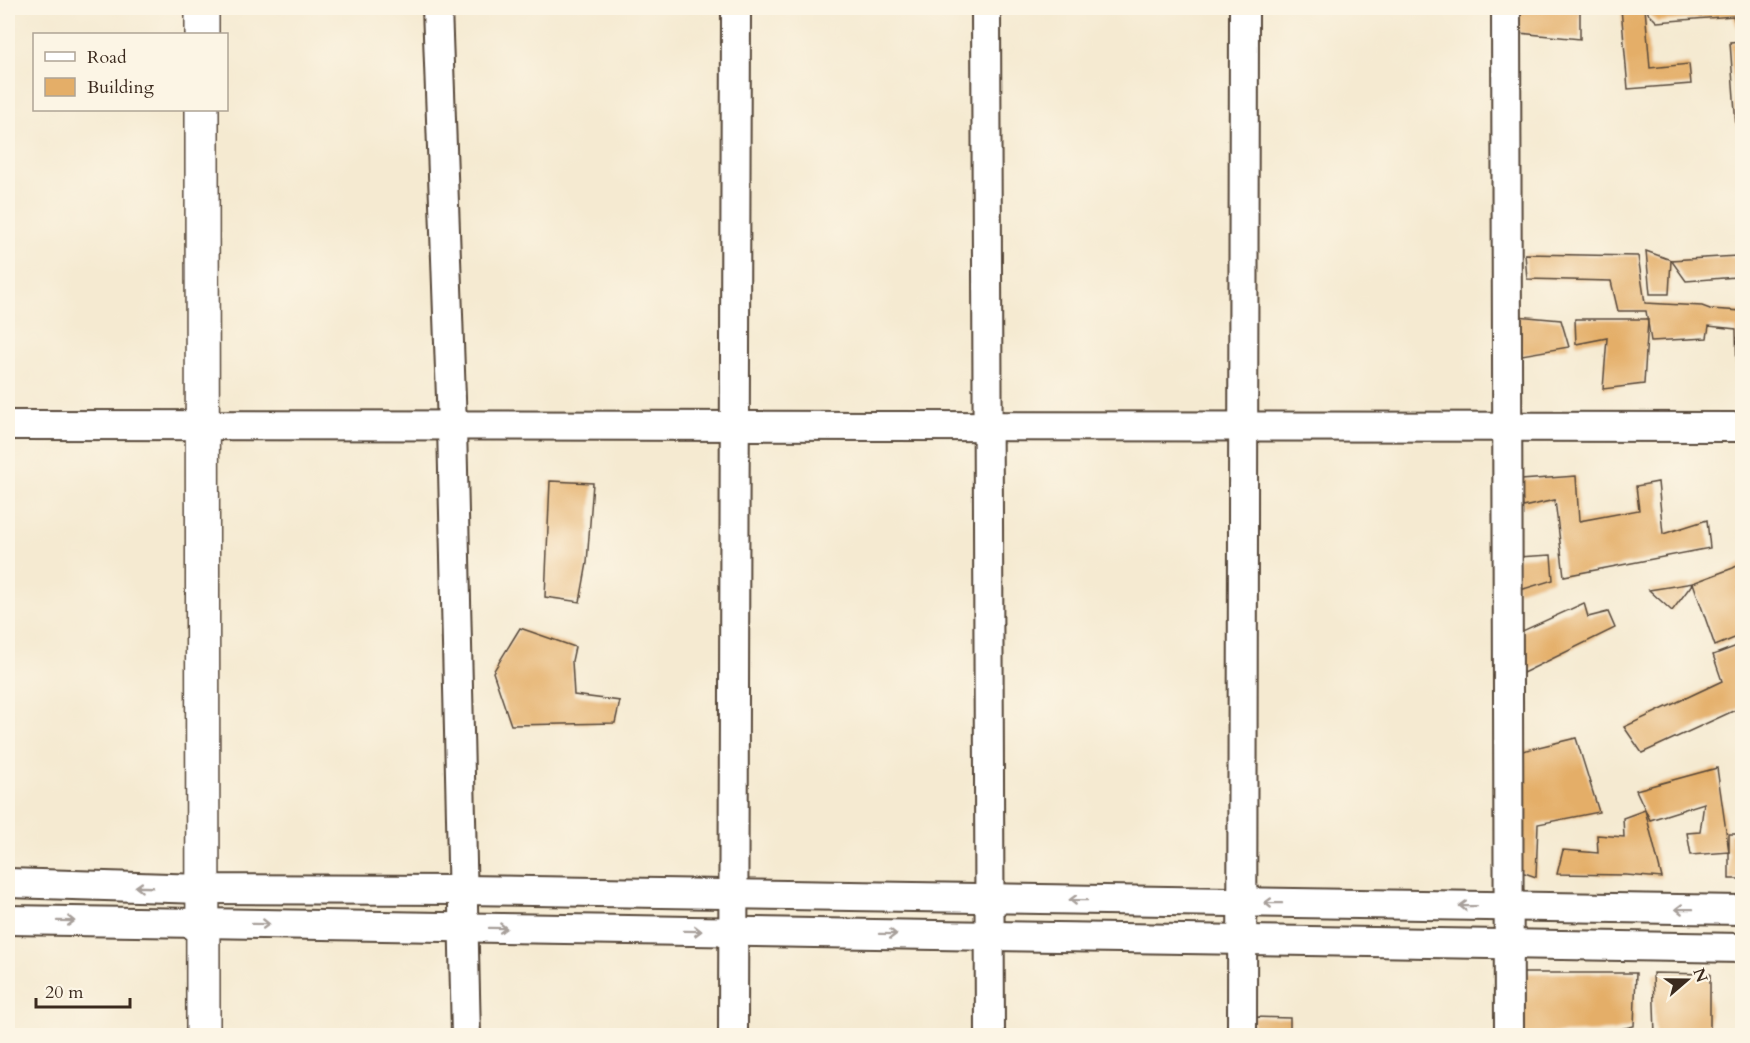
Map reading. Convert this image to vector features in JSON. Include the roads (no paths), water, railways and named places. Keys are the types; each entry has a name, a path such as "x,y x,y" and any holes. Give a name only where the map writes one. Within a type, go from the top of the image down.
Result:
{"street":[{"path":"202,8 202,33"},
{"path":"437,8 452,426 466,1035"},
{"path":"733,1035 736,8"},
{"path":"986,8 990,1035"},
{"path":"1242,1035 1244,8"},
{"path":"1506,8 1509,1035"},
{"path":"202,111 203,1035"},
{"path":"8,424 1743,427"},
{"path":"8,883 202,889 463,890 1743,910"},
{"path":"8,920 1743,948"}]}
